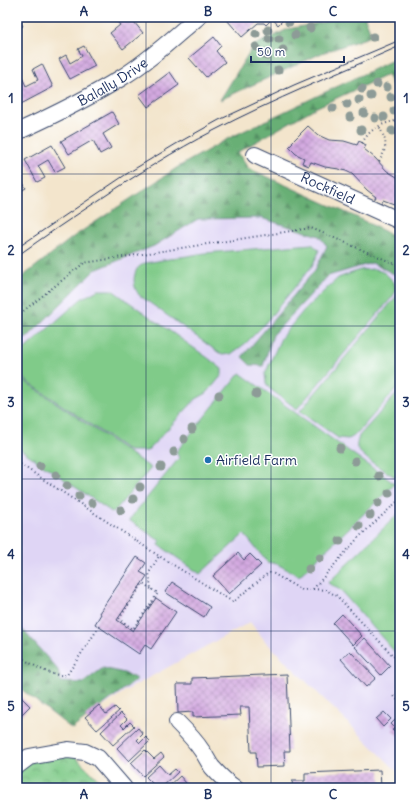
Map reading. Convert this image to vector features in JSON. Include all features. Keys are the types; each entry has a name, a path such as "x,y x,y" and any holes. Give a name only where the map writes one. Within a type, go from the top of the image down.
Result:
{"street":[{"name":"Balally Drive","path":"17,132 64,110 121,78 162,48 198,17"},
{"name":"Rockfield","path":"255,155 400,221"},
{"path":"177,722 196,742 211,766 221,778 235,788"},
{"path":"17,766 29,757 68,750 84,752 98,758 124,788"}],"path":[{"path":"362,143 370,132 379,126 392,121 400,120"},
{"path":"379,126 386,144 384,153 379,162"},
{"path":"17,316 84,263 311,228 400,266"},
{"path":"17,462 159,556 233,602 270,573 302,590 326,590 337,596 400,663"},
{"path":"313,589 358,538 400,499"},
{"path":"151,589 149,573 159,556"},
{"path":"143,583 151,589 158,593 133,629 119,620 143,583"},
{"path":"17,655 39,668 60,676 67,675 99,627"},
{"path":"400,690 394,696 400,703"}],"shaded area":[{"name":"Airfield Farm","path":"216,165 400,254 400,774 266,642 250,622 125,691 72,729 17,686 17,298"}],"green space":[{"path":"334,17 366,17 365,18 372,36 322,53 220,100 253,46 288,29 329,21"},
{"path":"399,57 400,82 393,86 387,75 315,108 238,152 248,168 356,217 400,239 400,277 372,263 328,276 273,335 263,366 250,365 242,357 315,270 327,246 319,236 261,218 198,219 154,246 95,270 29,336 17,341 17,281 73,237 178,167 229,138"},
{"path":"312,244 319,250 312,266 262,327 246,343 231,354 222,355 139,295 135,286 135,272 145,263 205,253"},
{"path":"375,269 385,273 394,282 396,291 297,409 270,389 266,383 265,374 281,338 304,310 338,278 360,270"},
{"path":"98,290 112,290 222,369 222,375 207,393 196,399 147,451 129,451 25,380 17,371 18,355 81,299"},
{"path":"400,292 400,385 351,438 338,438 300,411"},
{"path":"240,373 395,484 299,576 277,564 267,562 244,534 200,574 159,545 160,541 129,520 179,458 176,452"},
{"path":"17,376 151,468 113,513 17,447"},
{"path":"400,390 400,479 370,461 359,452 357,445 359,436"},
{"path":"400,512 400,658 340,590 328,583"},
{"path":"17,627 23,630 58,670 61,682 83,683 103,668 124,673 137,679 72,729 17,686"},
{"path":"68,750 106,788 17,788 17,766"}],"building":[{"path":"17,17 23,26 17,30"},
{"path":"120,17 130,17 143,33 123,49 110,33 120,25 116,20"},
{"path":"231,17 266,17 270,21 266,25 264,23 258,23 242,37 227,20"},
{"path":"271,17 283,17 283,20 278,25"},
{"path":"214,37 221,46 216,51 225,62 206,77 189,58"},
{"path":"84,46 95,66 70,79 59,59 66,55 70,63 82,56 78,49"},
{"path":"42,64 53,87 21,104 17,96 17,90 19,89 17,85 17,77 21,75 26,86 38,80 33,69"},
{"path":"170,72 179,85 148,107 139,95"},
{"path":"112,112 119,124 103,134 111,148 100,154 93,140 69,154 61,141"},
{"path":"308,126 318,135 329,140 344,141 357,145 359,141 366,145 364,149 387,171 397,177 400,177 400,205 383,200 381,203 374,200 376,197 352,174 346,171 325,167 311,162 309,166 302,163 304,158 296,154 289,147"},
{"path":"52,145 65,167 55,172 48,160 38,166 45,178 37,182 25,160"},
{"path":"17,173 26,188 19,192 17,188"},
{"path":"238,553 244,560 250,554 261,565 229,594 213,576"},
{"path":"137,557 146,563 140,572 147,576 117,620 133,631 156,598 176,612 151,649 145,645 139,654 95,624 101,614 99,613"},
{"path":"172,582 210,607 204,617 165,592"},
{"path":"342,614 362,636 353,645 333,623"},
{"path":"365,638 390,666 381,675 355,647"},
{"path":"350,651 376,678 366,687 341,659"},
{"path":"287,674 290,751 284,751 285,766 257,767 256,752 251,752 249,707 240,707 241,715 193,717 193,712 178,713 177,684 192,684 192,678"},
{"path":"17,693 30,706 17,719"},
{"path":"99,705 106,714 115,707 119,711 97,730 85,717"},
{"path":"384,712 391,719 383,727 376,719"},
{"path":"121,713 127,719 121,725 124,728 130,722 134,726 113,745 101,732"},
{"path":"400,715 400,738 392,730 395,728 391,724"},
{"path":"138,728 143,734 137,740 140,743 146,737 150,741 129,761 117,748"},
{"path":"145,750 154,759 161,753 164,757 143,776 131,763"},
{"path":"159,765 168,775 175,769 178,772 161,788 157,788 146,777"},
{"path":"380,770 381,788 293,788 292,781 305,781 305,773"},
{"path":"180,776 186,783 180,788 167,788"}],"tram line":[{"path":"17,248 131,171 219,120 294,85 400,40"},
{"path":"17,256 129,180 199,139 282,97 400,46"}],"place":[{"name":"Airfield Farm","path":"208,460"}]}
